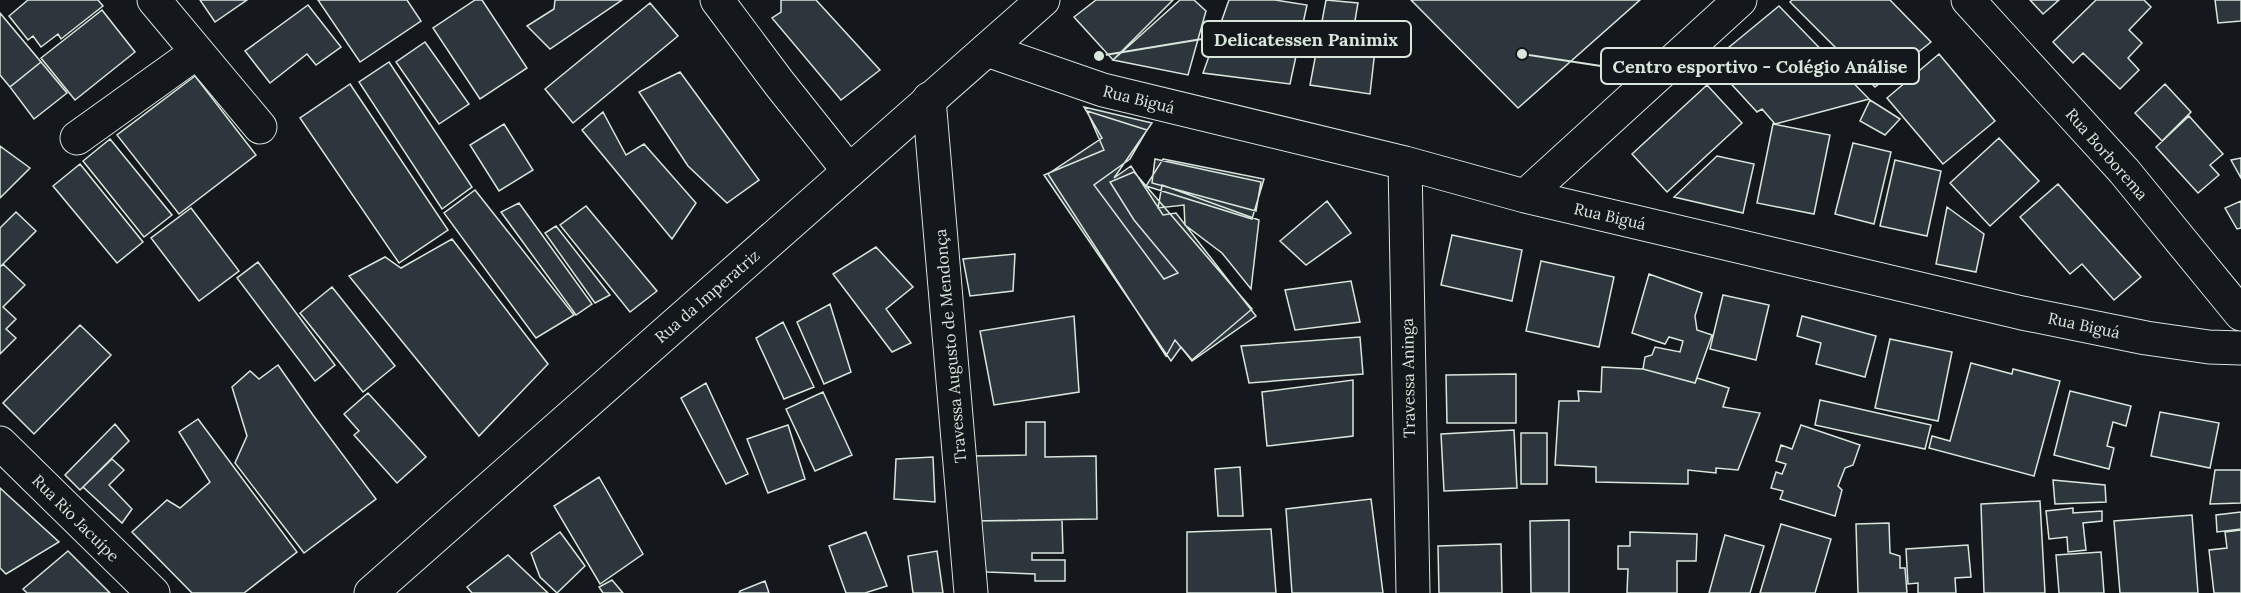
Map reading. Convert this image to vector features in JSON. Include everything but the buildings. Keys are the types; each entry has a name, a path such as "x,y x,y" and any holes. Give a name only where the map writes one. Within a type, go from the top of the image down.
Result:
{"street":[{"path":"154,0 260,127"},
{"path":"717,0 849,171"},
{"name":"Rua da Imperatriz","path":"371,593 1043,0"},
{"path":"1525,196 1740,0"},
{"name":"Rua Borborema","path":"1968,0 2124,171 2241,314"},
{"name":"Rua Biguá","path":"987,50 1103,90 1405,163 1525,196 2033,315 2146,338 2209,347 2241,348"},
{"path":"77,138 197,52"},
{"name":"Travessa Augusto de Mendonça","path":"929,99 971,593"},
{"name":"Travessa Aninga","path":"1405,163 1413,593"},
{"name":"Rua Rio Jacuípe","path":"0,443 153,593"}],"place":[{"name":"Centro esportivo - Colégio Análise","path":"1522,54"},
{"name":"Delicatessen Panimix","path":"1099,56"}]}
